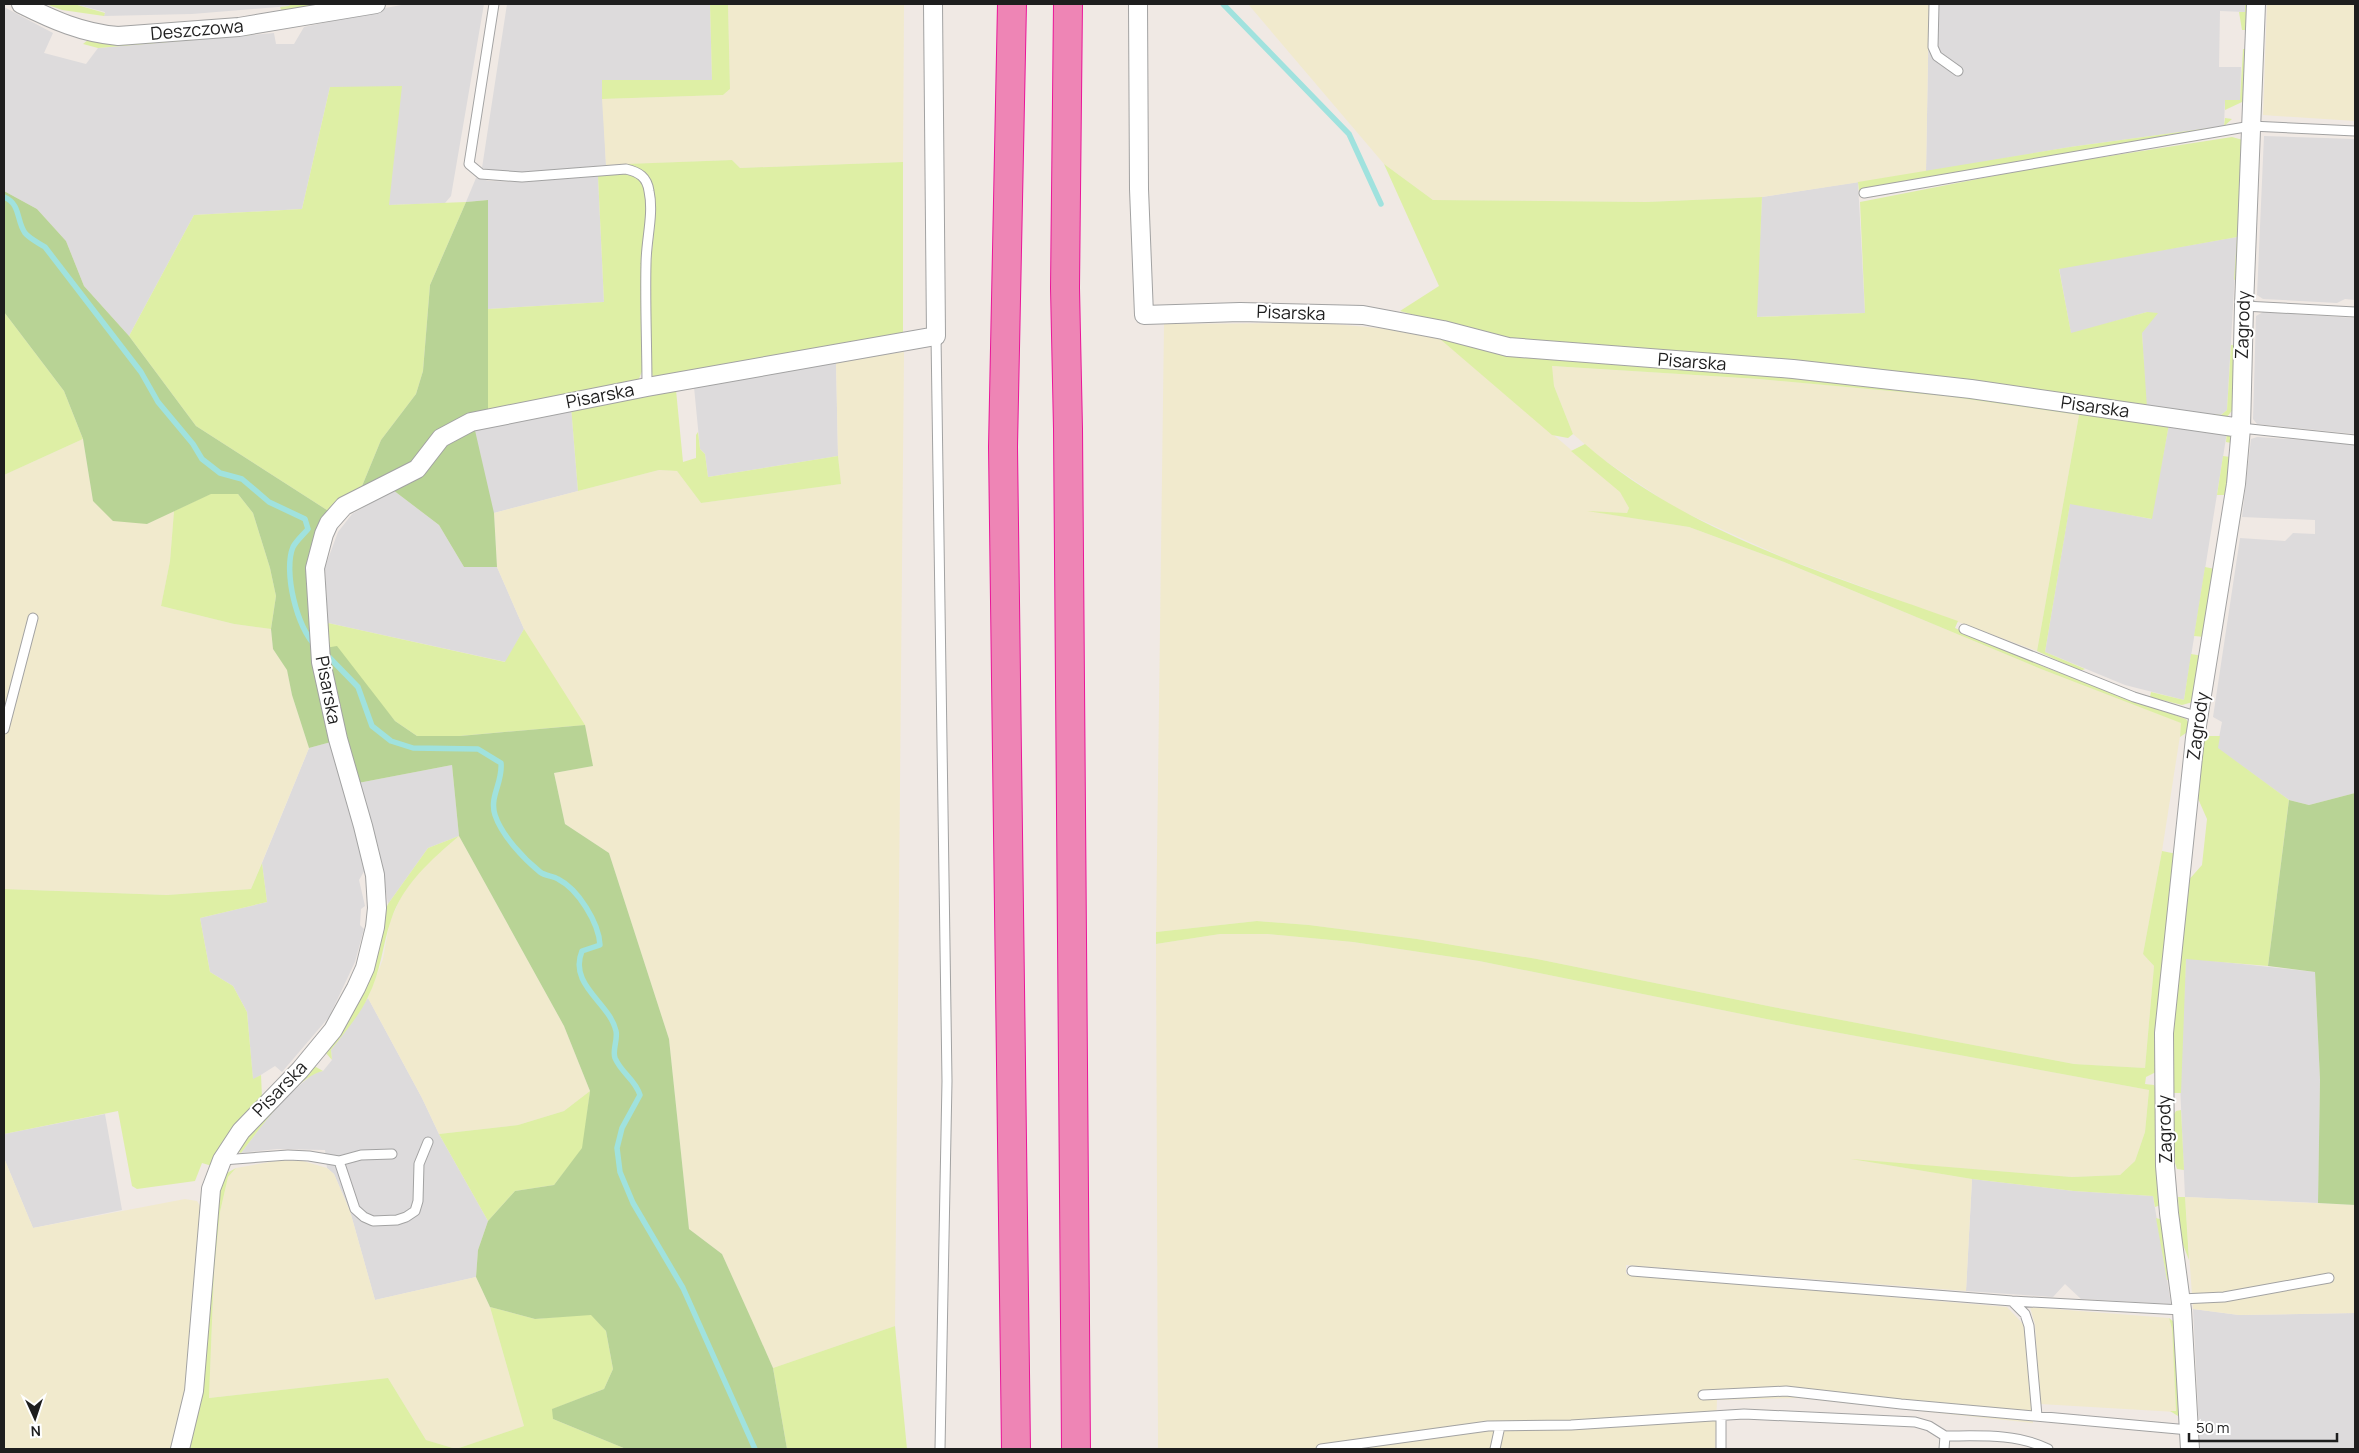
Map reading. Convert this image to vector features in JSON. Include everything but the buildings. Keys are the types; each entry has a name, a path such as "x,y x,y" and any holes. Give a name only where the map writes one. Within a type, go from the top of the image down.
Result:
{"highway":[{"path":"1012,4 1003,447 1016,1449"},
{"path":"1068,4 1065,288 1068,429 1076,1449"}],"street":[{"name":"Deszczowa","path":"25,4 56,21 77,29 118,36 239,27 376,4"},
{"path":"933,4 936,336"},
{"name":"Pisarska","path":"1138,4 1139,189 1144,315 1240,312 1363,315 1443,330 1508,347 1813,371 1971,388 2241,428"},
{"name":"Zagrody","path":"2190,1449 2182,1305 2169,1213 2165,1166 2164,1033 2199,717 2236,484 2241,428 2256,4"},
{"name":"Pisarska","path":"180,1449 194,1391 211,1189 222,1160 241,1130 313,1056 332,1030 362,974 375,927 377,908 375,875 338,739 321,662 315,586 318,553 329,523 344,506 417,469 441,438 465,424 648,387 936,336"}],"lane":[{"path":"494,4 469,164 475,170 489,175 522,176 626,169 637,172 645,179 650,191 646,262 648,387"},
{"path":"1934,4 1935,51 1937,56 1958,71"},
{"path":"1864,193 2251,126 2355,131"},
{"path":"2244,306 2355,312"},
{"path":"936,336 947,1081 940,1449"},
{"path":"2241,428 2355,440"},
{"path":"4,729 32,618"},
{"path":"1964,629 2134,697 2199,717"},
{"path":"338,1161 355,1209 373,1222 397,1220 415,1211 418,1201 419,1164 428,1142"},
{"path":"222,1160 288,1155 338,1161 361,1155 392,1154"},
{"path":"1632,1271 2012,1301 2182,1305 2329,1278"},
{"path":"2012,1301 2025,1314 2030,1326 2037,1416"},
{"path":"1703,1395 1786,1390 1901,1404 2189,1430"},
{"path":"1321,1449 1428,1433 1500,1426 1538,1427 1766,1414 1915,1422 1929,1426 1945,1436 2019,1439 2036,1443 2048,1449"},
{"path":"1721,1417 1721,1449"},
{"path":"1495,1449 1500,1426"},
{"path":"1944,1449 1945,1436"}],"shaded area":[{"path":"74,4 290,4 290,6 192,14 104,16 105,12"},
{"path":"407,4 484,4 451,196 445,203 389,205 330,87 302,209 194,215 129,336 84,286 66,241 37,209 4,191 4,7 53,33 44,53 86,64 98,48 274,33 276,44 294,44 304,27 346,18 347,15"},
{"path":"507,4 710,4 712,80 602,80 606,165 523,173 498,172 482,168"},
{"path":"728,4 904,4 903,162 740,168 732,160 606,165 602,99 723,95 730,89"},
{"path":"1248,4 1929,4 1926,172 1762,197 1646,202 1433,200 1384,164"},
{"path":"1929,4 2245,4 2245,12 2220,11 2219,67 2241,67 2240,100 2225,100 2224,126 2070,147 1926,172"},
{"path":"2267,4 2355,4 2355,121 2263,115"},
{"path":"2264,136 2355,139 2355,300 2345,299 2337,303 2263,299 2257,295"},
{"path":"598,176 604,302 488,309 488,200 466,202 476,178 490,181 524,182"},
{"path":"1858,182 1865,313 1756,317 1762,197"},
{"path":"2237,237 2227,410 2221,415 2146,408 2142,332 2147,312 2071,334 2059,268"},
{"path":"2263,312 2355,318 2355,434 2257,424 2253,419 2256,316"},
{"path":"1322,323 1433,333 1621,492 1629,508 1627,513 1595,512 1689,527 1784,562 2041,669 2182,723 2162,851 2143,954 2154,966 2145,1068 2074,1064 1773,1007 1537,959 1417,939 1309,925 1257,921 1156,932 1164,324"},
{"path":"904,352 895,1326 773,1368 722,1254 689,1229 669,1039 609,853 565,824 554,773 593,766 524,629 497,567 494,513 659,470 677,471 701,503 840,484 836,361"},
{"path":"836,361 838,456 708,477 705,454 700,449 694,387"},
{"path":"1551,366 1759,379 1945,396 2079,415 2037,651 1787,559 1675,508 1601,458 1573,434 1554,386"},
{"path":"571,406 578,491 494,513 456,520 474,426"},
{"path":"2169,424 2227,432 2184,700 2125,685 2045,652 2070,503 2151,519"},
{"path":"2257,437 2355,443 2355,793 2309,805 2289,800 2217,748 2222,722 2213,717 2240,538 2285,541 2293,533 2315,534 2315,520 2242,517 2251,439"},
{"path":"83,439 93,501 147,524 174,511 170,561 161,606 234,624 271,629 273,649 287,669 292,695 309,748 251,889 167,895 4,889 4,475"},
{"path":"393,490 439,525 464,567 497,567 524,629 506,662 328,623 325,567 338,532 352,514"},
{"path":"331,742 366,868 359,880 365,906 361,909 360,925 364,929 355,962 329,1017 282,1072 275,1066 253,1080 247,1012 233,986 210,972 200,918 267,902 262,863 309,748"},
{"path":"452,765 459,836 428,848 388,904 379,849 358,783"},
{"path":"459,836 564,1026 590,1091 564,1111 518,1125 439,1134 422,1098 368,998 383,959 390,921 403,893 426,864"},
{"path":"1220,934 1268,934 1353,942 1479,961 1796,1025 2149,1090 2145,1132 2135,1161 2120,1175 2072,1177 1858,1160 1972,1179 1966,1291 1626,1265 1626,1274 2007,1307 2025,1326 2033,1423 1799,1398 1717,1400 1715,1449 1158,1449 1156,944"},
{"path":"2186,958 2315,972 2320,1080 2318,1203 2185,1197 2180,1084"},
{"path":"368,998 422,1098 439,1134 488,1221 478,1250 476,1277 375,1300 350,1211 334,1174 327,1168 325,1150 277,1149 241,1153 268,1117 292,1092 314,1073 323,1071 332,1060 331,1050"},
{"path":"105,1114 122,1210 33,1228 4,1158 4,1134"},
{"path":"4,1158 33,1228 185,1199 197,1201 200,1206 188,1387 174,1449 4,1449"},
{"path":"282,1160 303,1161 327,1168 334,1174 350,1211 375,1300 476,1277 490,1307 524,1426 456,1449 426,1440 388,1378 209,1398 214,1271 220,1212 228,1177 236,1168"},
{"path":"1972,1179 2074,1191 2153,1196 2171,1304 2081,1299 2065,1284 2053,1297 1966,1291"},
{"path":"2185,1197 2355,1205 2355,1313 2239,1315 2193,1309"},
{"path":"2030,1307 2169,1318 2172,1329 2176,1412 2040,1404 2035,1325"},
{"path":"2193,1309 2239,1315 2355,1313 2355,1449 2200,1449"}],"green space":[{"path":"46,4 74,4 105,13 104,16 62,10"},
{"path":"290,4 338,4 282,12 280,7 289,6"},
{"path":"710,4 728,4 730,89 723,95 602,99 602,80 712,80"},
{"path":"2245,4 2252,4 2250,30 2242,30 2239,12 2245,12"},
{"path":"251,31 251,35 98,48 83,44 88,40 110,42"},
{"path":"2243,49 2249,49 2245,97 2242,102 2225,110 2225,100 2240,100"},
{"path":"402,86 389,205 466,202 430,285 423,371 416,394 381,440 360,491 330,512 196,426 129,336 194,215 302,209 330,87"},
{"path":"2225,118 2232,119 2222,128 1997,165 1859,191 1858,182 2070,147 2224,126"},
{"path":"2232,137 2243,140 2238,278 2234,280 2237,237 2059,269 2071,333 2147,312 2158,313 2142,333 2147,408 2221,415 2227,410 2231,345 2237,345 2234,408 2227,417 1503,340 1400,311 1439,286 1384,164 1433,200 1646,202 1762,197 1757,317 1865,313 1860,202 2039,167"},
{"path":"732,160 740,168 903,162 903,338 653,380 649,337 649,308 655,197 646,176 639,170 626,164"},
{"path":"619,173 630,175 640,180 647,196 648,205 642,264 643,369 638,381 488,413 488,309 604,302 598,176"},
{"path":"4,191 37,209 66,241 84,286 129,336 196,426 330,512 318,535 331,742 309,748 292,695 287,670 273,649 271,629 276,596 270,568 253,513 238,494 211,494 147,524 113,521 93,501 83,439 64,391 4,312"},
{"path":"488,200 488,413 417,462 360,491 381,440 416,394 423,371 430,285 466,202"},
{"path":"4,312 64,391 83,439 4,475"},
{"path":"1433,333 1855,381 2232,432 2231,443 2226,442 2227,432 2169,424 2152,519 2070,504 2045,652 2085,669 2080,671 2037,651 2079,415 1945,396 1759,379 1552,366 1554,386 1573,434 1568,438 1552,435"},
{"path":"676,390 683,462 696,458 696,435 698,432 700,449 705,454 708,477 838,456 841,484 701,503 677,471 659,470 578,491 571,406"},
{"path":"474,426 494,513 497,567 464,567 439,525 393,490 439,446"},
{"path":"1585,444 1625,476 1669,503 1715,527 1811,569 1958,621 1955,628 2047,668 2186,719 2190,725 2189,731 2180,737 2181,723 2041,669 1784,562 1689,527 1587,511 1627,513 1629,508 1620,492 1571,451"},
{"path":"2223,456 2230,457 2227,487 2224,495 2217,495"},
{"path":"210,494 238,494 253,513 270,568 276,596 271,629 234,624 161,606 170,561 174,511"},
{"path":"2205,567 2215,569 2205,637 2194,636"},
{"path":"328,623 505,662 524,629 585,725 460,736 417,736 395,721 368,689 325,648"},
{"path":"337,646 395,721 417,736 460,736 585,725 593,766 554,773 565,824 609,853 669,1039 689,1229 722,1254 754,1325 773,1368 787,1449 626,1449 553,1419 552,1409 604,1389 613,1369 606,1331 591,1315 535,1319 490,1307 476,1277 478,1250 488,1221 515,1191 554,1185 582,1148 590,1091 564,1026 459,836 452,765 358,783 344,737 325,648"},
{"path":"2191,654 2203,656 2193,702 2182,705 2150,697 2151,692 2184,700"},
{"path":"2209,736 2220,736 2218,748 2289,800 2268,966 2186,959 2181,1093 2174,1093 2172,1090 2172,1006 2186,883 2202,865 2207,819 2196,794 2203,740"},
{"path":"2355,793 2355,1205 2318,1203 2320,1080 2315,972 2268,966 2289,800 2309,805"},
{"path":"459,836 438,854 410,884 396,907 372,988 360,1011 331,1050 332,1060 326,1053 327,1048 388,904 428,848"},
{"path":"2162,851 2177,854 2156,1072 2146,1077 2145,1084 2154,1085 2156,1089 2161,1205 2155,1207 2153,1196 2074,1191 1972,1179 1851,1159 2072,1177 2120,1175 2135,1161 2145,1132 2149,1090 1796,1025 1479,961 1353,942 1268,934 1220,934 1156,944 1156,932 1257,921 1309,925 1417,939 1537,959 1773,1007 2074,1064 2145,1068 2154,966 2143,954"},
{"path":"262,863 267,902 200,918 210,972 233,986 247,1012 253,1079 261,1075 262,1097 212,1166 202,1163 195,1181 137,1189 132,1186 118,1111 4,1134 4,889 167,895 251,889"},
{"path":"316,1067 323,1071 313,1075 290,1093 241,1153 236,1150 247,1134 309,1068"},
{"path":"590,1091 583,1148 554,1185 515,1191 488,1221 439,1134 518,1125 564,1111"},
{"path":"2181,1110 2184,1170 2177,1169 2175,1163 2173,1116 2176,1111"},
{"path":"236,1168 228,1177 220,1212 214,1271 209,1398 388,1378 426,1440 456,1449 187,1449 213,1221 222,1181 227,1173"},
{"path":"2178,1197 2185,1197 2189,1260 2180,1237"},
{"path":"2156,1218 2163,1220 2171,1279 2167,1280"},
{"path":"490,1307 535,1319 591,1314 606,1331 613,1369 604,1389 553,1409 553,1419 626,1449 456,1449 524,1426"},
{"path":"2169,1318 2174,1322 2181,1415 2178,1416 2170,1411 2176,1411 2172,1329"},
{"path":"895,1326 907,1449 787,1449 773,1368"}],"waterway":[{"path":"1223,4 1349,134 1381,204"},
{"path":"4,197 16,208 25,233 45,247 141,372 158,402 193,444 202,459 220,473 242,479 269,502 305,519 308,529 294,545 290,557 291,584 303,627 316,646"},
{"path":"325,653 358,687 372,726 391,741 413,748 478,749 501,763 494,802 498,823 508,839 527,861 540,872 558,879 573,890 592,917 599,936 600,945 582,951 579,963 581,974 585,984 612,1021 616,1031 615,1058 638,1089 640,1095 622,1128 617,1148 620,1172 633,1203 683,1288 755,1449"}]}
